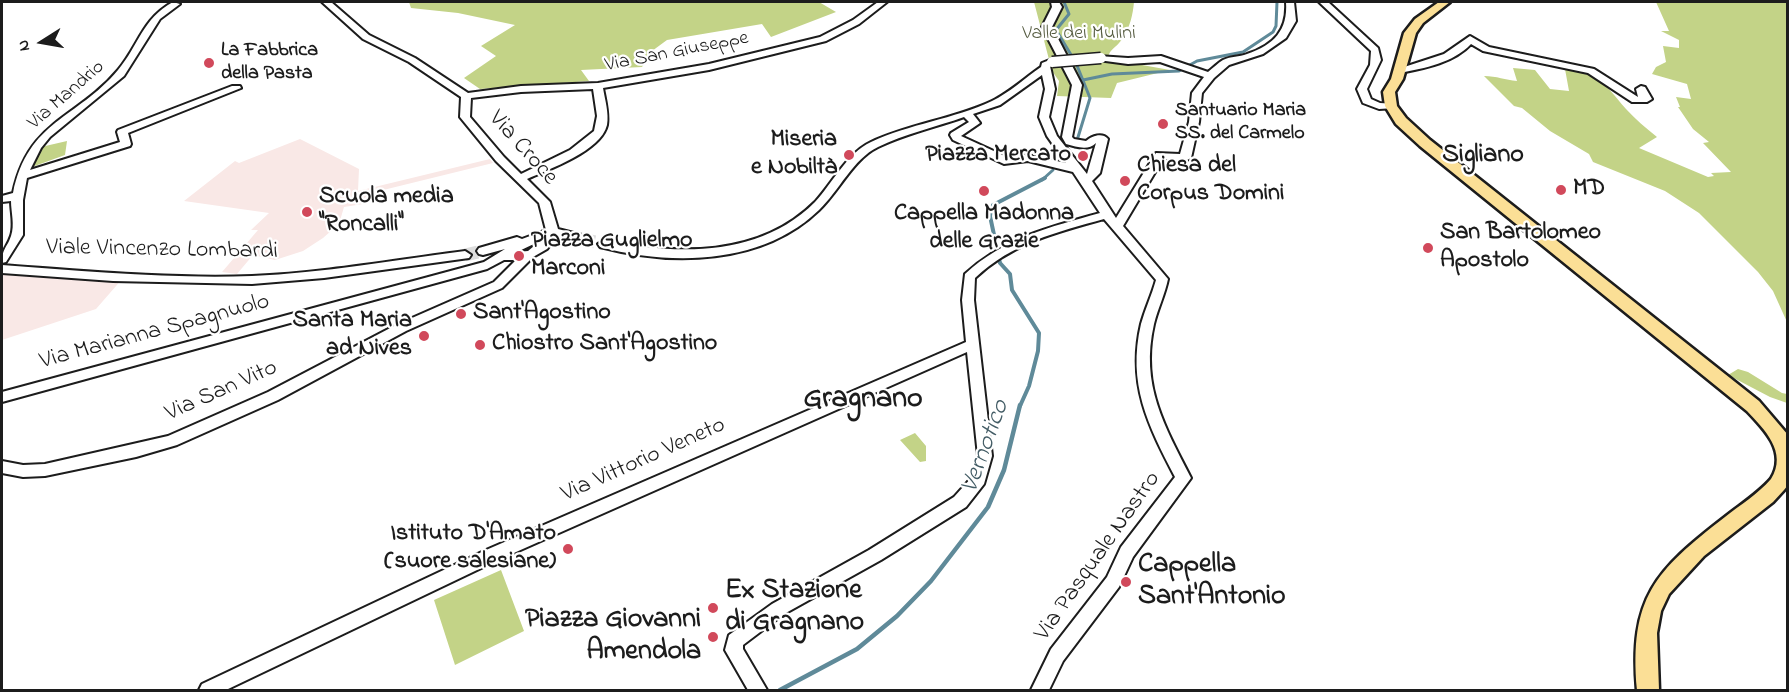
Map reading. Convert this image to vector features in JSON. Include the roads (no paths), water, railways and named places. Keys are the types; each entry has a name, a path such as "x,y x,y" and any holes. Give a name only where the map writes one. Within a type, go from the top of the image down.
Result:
{"main road":[{"path":"1445,2 1419,21 1410,33 1400,69 1389,92 1391,106 1401,121 1425,143 1753,406 1777,432 1786,454 1785,470 1776,488 1698,550 1674,574 1655,600 1647,628 1644,657 1648,690"}],"street":[{"path":"326,2 366,37 412,60 466,96"},
{"name":"Via San Giuseppe","path":"466,96 521,89 598,86 709,68 796,47 840,31 883,2"},
{"path":"1055,2 1057,7 1047,27 1077,85 1076,104 1067,137 1070,142 1088,145 1095,139 1103,139 1094,173 1086,181"},
{"path":"1049,65 1049,85 1044,117 1052,136 1117,227 1160,155 1185,158 1194,122 1197,93 1204,74 1227,62 1253,55 1283,37 1289,30 1292,10 1290,2"},
{"path":"1323,2 1375,50 1377,61 1362,89 1367,101 1379,106 1391,106"},
{"name":"Via Mandrio","path":"2,259 18,234 18,196 32,153 59,122 90,100 120,74 131,60 151,22 164,10 176,4"},
{"path":"1400,69 1439,60 1470,39 1486,49 1591,71 1636,100 1647,99 1640,91 1641,89"},
{"path":"604,244 633,250 699,256 766,239 802,220 862,153 873,145 1002,100 1049,65 1101,58 1169,61 1204,74"},
{"path":"1029,82 1035,81 1049,85"},
{"path":"519,179 588,143 599,132 602,120 598,86"},
{"path":"23,176 126,144 122,132 236,88"},
{"name":"Via Croce","path":"466,96 465,117 519,179 544,202 553,232"},
{"path":"966,113 975,123 957,132 954,135 957,138 1008,162 1035,159 1075,169"},
{"path":"2,199 18,196"},
{"path":"756,687 734,650 735,641 778,609 875,555 960,502 979,480 986,456 968,300 969,277 986,261 1037,234 1107,215"},
{"name":"Via Pasquale Nastro","path":"1040,690 1057,656 1113,582 1127,552 1183,478 1157,430 1143,384 1143,361 1148,322 1159,296 1162,279 1117,227"},
{"path":"483,251 553,232 582,239"},
{"name":"Via San Vito","path":"2,466 23,471 45,470 172,441 273,396 401,327 498,285 527,257 543,248 553,232"},
{"name":"Via Marianna Spagnuolo","path":"2,397 481,266 537,238"},
{"name":"Viale Vincenzo Lombardi","path":"2,268 113,277 252,280 324,274 465,255"},
{"path":"503,256 527,257"},
{"path":"480,293 481,266"},
{"name":"Via Vittorio Veneto","path":"208,690 401,598 664,478 973,344"}],"waterway":[{"name":"Vernotico","path":"1064,2 1069,14 1056,30 1076,63 1090,98 1075,147"},
{"path":"1083,80 1112,74 1179,71 1197,61 1243,52 1273,32 1276,26 1277,2"},
{"name":"Vernotico","path":"1043,179 1053,170"},
{"name":"Vernotico","path":"1020,406 1029,386 1038,351 1039,333 1012,290 1010,274 1000,263 990,216 993,205 1043,179"},
{"name":"Vernotico","path":"780,690 857,649 897,616 931,581 988,507 1004,470 1020,405"}],"tunnel":[{"path":"582,239 604,244"},
{"path":"465,255 483,251"}],"place":[{"name":"La Fabbrica della Pasta","path":"209,63"},
{"name":"Santuario Maria SS. del Carmelo","path":"1163,124"},
{"name":"Miseria e Nobiltà","path":"849,155"},
{"name":"Piazza Mercato","path":"1083,156"},
{"name":"Chiesa del Corpus Domini","path":"1125,181"},
{"name":"MD","path":"1561,190"},
{"name":"Cappella Madonna delle Grazie","path":"984,191"},
{"name":"Scuola media \"Roncalli\"","path":"307,212"},
{"name":"San Bartolomeo Apostolo","path":"1428,248"},
{"name":"Piazza Guglielmo Marconi","path":"519,256"},
{"name":"Sant'Agostino","path":"461,314"},
{"name":"Santa Maria ad Nives","path":"424,336"},
{"name":"Chiostro Sant'Agostino","path":"480,345"},
{"name":"Istituto D'Amato (suore salesiane)","path":"568,549"},
{"name":"Cappella Sant'Antonio","path":"1126,582"},
{"name":"Ex Stazione di Gragnano","path":"713,608"},
{"name":"Piazza Giovanni Amendola","path":"713,637"}],"district":[{"name":"Sigliano","path":"1483,157"},
{"name":"Gragnano","path":"863,401"}],"park label":[{"name":"Valle dei Mulini","path":"1079,35"}]}
